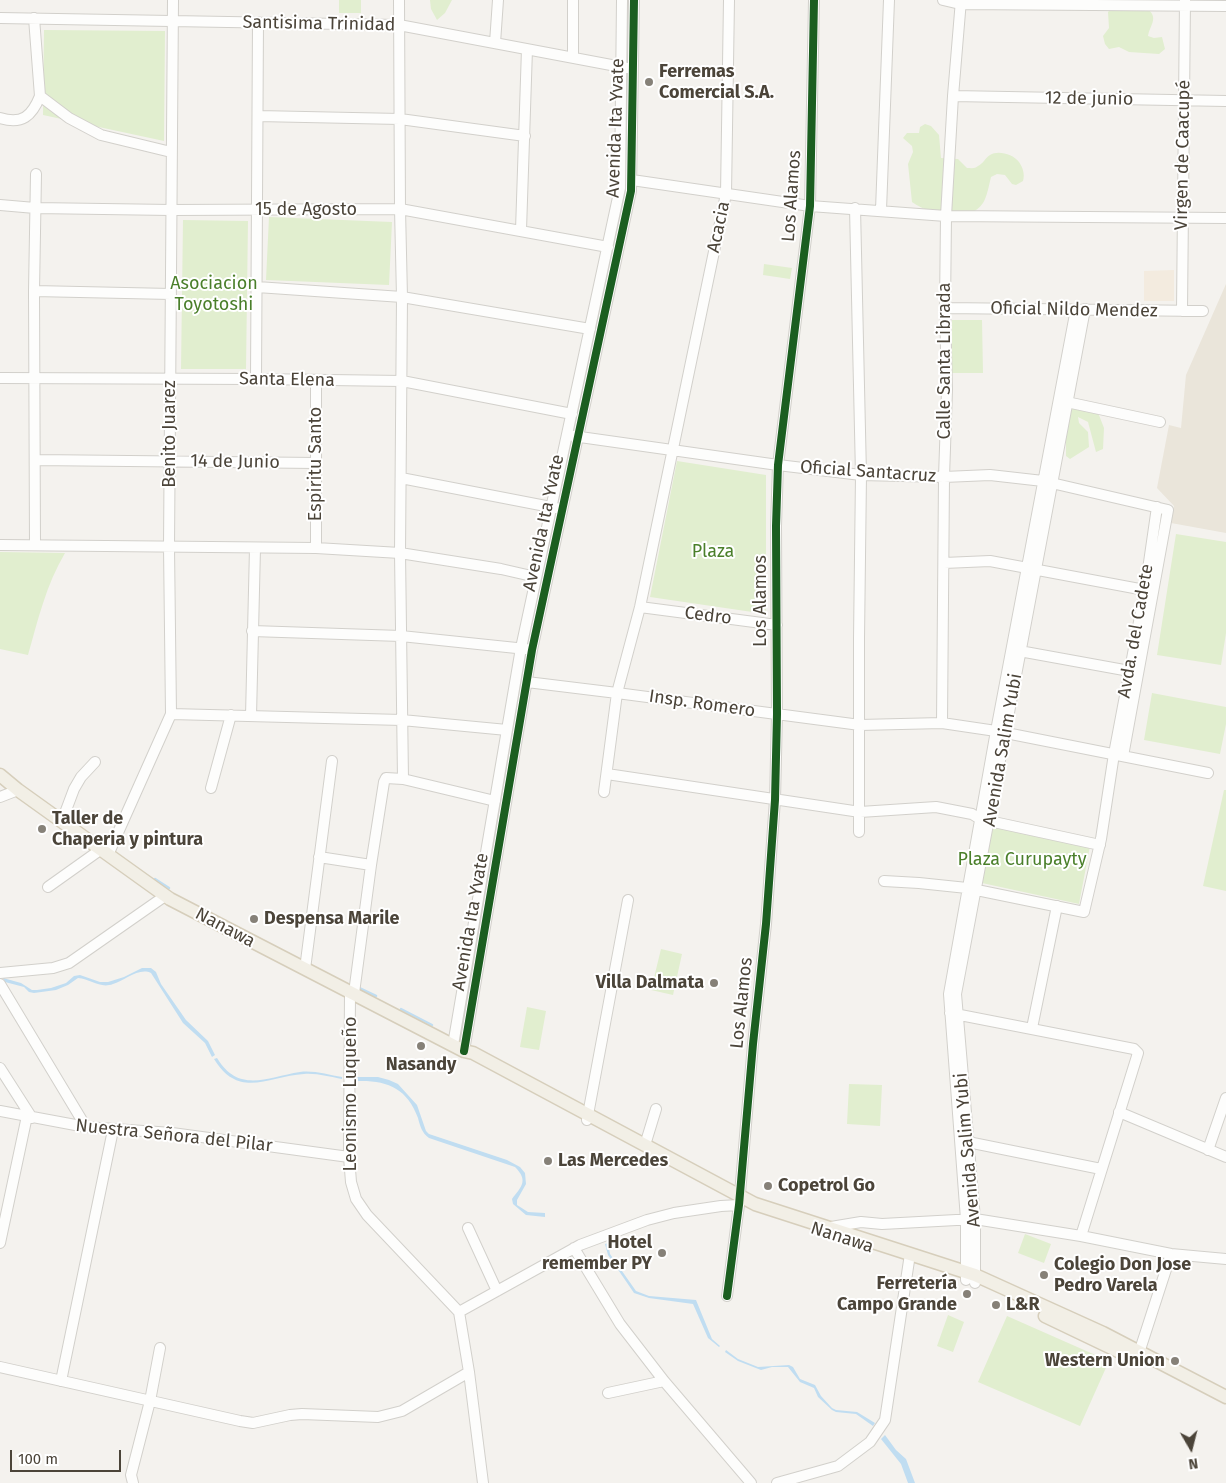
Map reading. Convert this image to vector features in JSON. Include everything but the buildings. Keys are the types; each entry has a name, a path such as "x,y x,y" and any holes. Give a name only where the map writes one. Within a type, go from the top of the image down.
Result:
{"main road":[{"name":"Nanawa","path":"0,775 165,896 461,1049 471,1058 588,1118 754,1209 970,1278 1101,1337 1184,1379 1226,1397"},
{"name":"Nanawa","path":"588,1118 645,1145 739,1201 831,1227 864,1238 909,1257"},
{"name":"Nanawa","path":"1184,1379 1226,1406"}],"street":[{"name":"Benito Juarez","path":"104,852 171,714 169,546 173,0"},
{"path":"399,0 402,297 400,553 403,779 495,801"},
{"path":"495,43 498,0"},
{"path":"573,58 574,0"},
{"name":"Avenida Ita Yvate","path":"482,914 509,785 532,650 578,437 588,365 590,329 618,202 622,0"},
{"name":"Avenida Ita Yvate","path":"461,1049 482,914 495,801 521,648 567,435 588,365 628,204 632,180 634,0"},
{"name":"Acacia","path":"604,792 608,774 617,693 640,607 726,194 729,0"},
{"name":"Los Alamos","path":"727,1296 739,1201 766,924 775,800 778,465 810,206 814,0"},
{"path":"881,210 889,0"},
{"path":"943,0 961,2 1185,3 1226,6"},
{"name":"Calle Santa Librada","path":"942,723 944,478 947,390 945,308 946,216 952,96 961,2"},
{"name":"Virgen de Caacupé","path":"1182,311 1185,3"},
{"name":"Santisima Trinidad","path":"0,18 399,25 633,69"},
{"path":"0,118 10,121 28,117 35,109 40,96 34,18"},
{"path":"256,379 258,22"},
{"path":"522,230 527,49"},
{"path":"40,96 69,118 101,135 171,152"},
{"name":"12 de junio","path":"952,96 1226,101"},
{"path":"258,116 400,119 525,136"},
{"path":"35,545 34,291 36,174"},
{"path":"632,180 810,206 946,216 1226,218"},
{"path":"618,202 628,204"},
{"name":"15 de Agosto","path":"0,205 35,208 171,210 400,210 522,230 608,247"},
{"path":"855,208 861,475 860,832"},
{"path":"256,286 402,297 590,329"},
{"path":"34,291 171,294"},
{"name":"Oficial Nildo Mendez","path":"945,308 1203,311"},
{"name":"Avenida Salim Yubi","path":"970,1278 971,1219 968,1142 953,1013 949,994 972,889 983,816 1001,732 1081,309"},
{"name":"Santa Elena","path":"0,378 256,379 402,382 572,414"},
{"name":"Espiritu Santo","path":"316,381 316,548"},
{"path":"1063,401 1160,422"},
{"name":"Oficial Santacruz","path":"567,435 672,451 861,475 944,478 990,475 1048,482 1163,509"},
{"name":"14 de Junio","path":"34,460 316,463"},
{"path":"400,478 562,510"},
{"name":"Avda. del Cadete","path":"1057,906 1084,912 1118,755 1163,509"},
{"path":"0,545 316,548 400,553 501,569 536,577"},
{"path":"252,716 252,631 255,548"},
{"path":"944,564 990,561 1149,591"},
{"name":"Cedro","path":"640,607 776,624"},
{"path":"252,631 401,636 532,650"},
{"path":"1016,650 1134,672"},
{"name":"Insp. Romero","path":"526,682 860,725 942,723 1001,732 1208,773"},
{"path":"171,714 402,720 507,730"},
{"path":"211,788 230,715"},
{"path":"62,822 81,777 95,762"},
{"path":"305,969 332,762"},
{"path":"608,774 860,812 936,808 983,816 1100,842"},
{"name":"Leonismo Luqueño","path":"403,779 386,778 384,782 352,993 349,1157 351,1182 360,1206 459,1312"},
{"path":"498,783 509,785"},
{"path":"0,797 18,790"},
{"path":"48,887 104,852"},
{"path":"319,857 371,865"},
{"path":"884,881 972,889 1057,906 1032,1028"},
{"path":"0,973 52,968 69,963 165,896"},
{"path":"588,1118 628,900"},
{"path":"0,984 86,1127"},
{"path":"953,1013 1134,1048 1137,1051 1138,1053 1081,1236"},
{"name":"Avenida Salim Yubi","path":"953,1013 971,1219"},
{"path":"0,1068 30,1117 0,1243"},
{"path":"1208,1150 1226,1098"},
{"path":"645,1145 656,1109"},
{"name":"Nuestra Señora del Pilar","path":"0,1110 86,1127 172,1133 349,1157"},
{"path":"1119,1112 1226,1157"},
{"path":"61,1381 113,1130"},
{"path":"968,1142 1101,1169"},
{"path":"483,1483 469,1372 459,1312 574,1248 658,1217 739,1201"},
{"path":"831,1227 861,1222 882,1224 971,1219 1081,1236 1172,1254 1226,1260"},
{"path":"864,1238 861,1234 864,1230 882,1224"},
{"path":"468,1228 497,1291"},
{"path":"574,1248 620,1324 664,1381 751,1483"},
{"path":"1138,1356 1172,1254"},
{"path":"777,1483 838,1466 870,1442 885,1420 909,1257"},
{"path":"133,1483 131,1475 150,1401 160,1348"},
{"path":"0,1367 247,1422 259,1422 302,1414 378,1417 402,1411 469,1372"},
{"path":"608,1393 664,1381"}],"shaded area":[{"path":"1174,270 1174,301 1144,301 1144,271"},
{"path":"1226,284 1226,533 1171,523 1174,506 1157,488 1169,425 1181,428 1186,375"}],"green space":[{"path":"339,0 361,0 361,13 339,13"},
{"path":"430,0 452,0 445,13 437,20 431,9"},
{"path":"1112,8 1149,10 1152,13 1153,19 1148,36 1154,38 1162,37 1165,49 1159,54 1129,52 1119,47 1109,49 1105,44 1103,36 1109,28 1108,12"},
{"path":"44,30 165,31 164,141 43,115"},
{"path":"925,124 931,126 939,135 941,158 958,159 967,168 976,168 990,155 997,153 1005,154 1019,162 1023,171 1023,181 1016,185 1012,184 1005,175 997,174 991,177 983,203 976,210 968,214 949,216 920,207 912,202 908,164 913,152 912,146 903,138 907,133 919,133 920,127"},
{"path":"622,213 575,429 573,429 619,214"},
{"path":"269,217 392,222 389,285 266,280"},
{"name":"Asociacion Toyotoshi","path":"183,220 248,221 246,369 181,369"},
{"path":"764,264 792,268 790,279 763,275"},
{"path":"952,320 982,320 983,373 952,373"},
{"path":"1070,409 1097,410 1104,428 1103,449 1096,452 1088,422 1078,417 1079,423 1088,432 1089,447 1070,459 1066,456 1066,418"},
{"name":"Plaza","path":"677,461 766,475 766,614 650,597"},
{"path":"1176,534 1226,542 1226,633 1221,665 1157,655"},
{"path":"0,552 65,553 48,590 28,655 0,649"},
{"path":"1152,693 1226,707 1226,724 1220,754 1144,740"},
{"path":"1224,790 1226,790 1226,891 1203,886"},
{"path":"501,794 503,795 463,1023 462,1021"},
{"name":"Plaza Curupayty","path":"994,822 1090,846 1079,904 982,883"},
{"path":"661,949 682,954 673,995 651,990"},
{"path":"527,1007 546,1011 539,1050 520,1047"},
{"path":"849,1084 882,1085 880,1126 847,1124"},
{"path":"1025,1234 1051,1244 1044,1263 1018,1253"},
{"path":"948,1315 964,1322 953,1352 937,1346"},
{"path":"1007,1316 1109,1361 1080,1426 978,1382"}],"water":[{"path":"142,968 151,968 156,972 161,984 186,1020 208,1041 215,1055 212,1057 205,1043 183,1023 151,973 137,973 108,985 100,985 78,978 56,990 34,993 29,992 24,987 5,982 3,978 21,983 32,990 37,990 66,983 74,976 80,975 100,982 108,982"},
{"path":"217,1058 226,1069 244,1080 265,1079 305,1072 316,1072 342,1077 342,1079 304,1074 255,1083 244,1082 234,1079 224,1071 214,1059"},
{"path":"357,1077 378,1077 398,1084 417,1105 426,1131 429,1134 507,1160 520,1167 525,1173 526,1184 517,1200 517,1205 528,1212 545,1213 545,1217 526,1215 513,1204 512,1199 521,1187 523,1180 515,1167 429,1138 422,1129 408,1099 402,1093 387,1084 357,1081"},
{"path":"608,1243 610,1254 636,1291 649,1296 696,1300 712,1339 720,1346 708,1338 693,1304 649,1298 634,1293 608,1255 605,1244"},
{"path":"726,1350 738,1359 758,1367 789,1365 793,1367 800,1379 815,1385 821,1396 832,1408 857,1412 875,1423 873,1426 856,1414 832,1410 818,1397 814,1388 800,1382 788,1367 772,1367 761,1370 738,1361 725,1352"},
{"path":"885,1435 896,1450 906,1459 915,1483 908,1483 901,1464 881,1439"}],"waterway":[{"path":"66,816 78,824"},
{"path":"155,879 169,888"},
{"path":"359,988 376,996"},
{"path":"401,1009 432,1025"}],"cycle path":[{"path":"464,1051 532,650 631,191 634,0"},
{"path":"727,1296 739,1205 766,924 775,800 778,465 810,206 814,0"}],"place":[{"name":"Ferremas Comercial S.A.","path":"649,82"},
{"name":"Taller de Chaperia y pintura","path":"42,829"},
{"name":"Despensa Marile","path":"254,919"},
{"name":"Villa Dalmata","path":"714,983"},
{"name":"Nasandy","path":"421,1046"},
{"name":"Las Mercedes","path":"548,1161"},
{"name":"Copetrol Go","path":"768,1186"},
{"name":"Hotel remember PY","path":"662,1253"},
{"name":"Colegio Don Jose Pedro Varela","path":"1044,1275"},
{"name":"Ferretería Campo Grande","path":"967,1294"},
{"name":"L&R","path":"996,1305"},
{"name":"Western Union","path":"1175,1361"}]}
